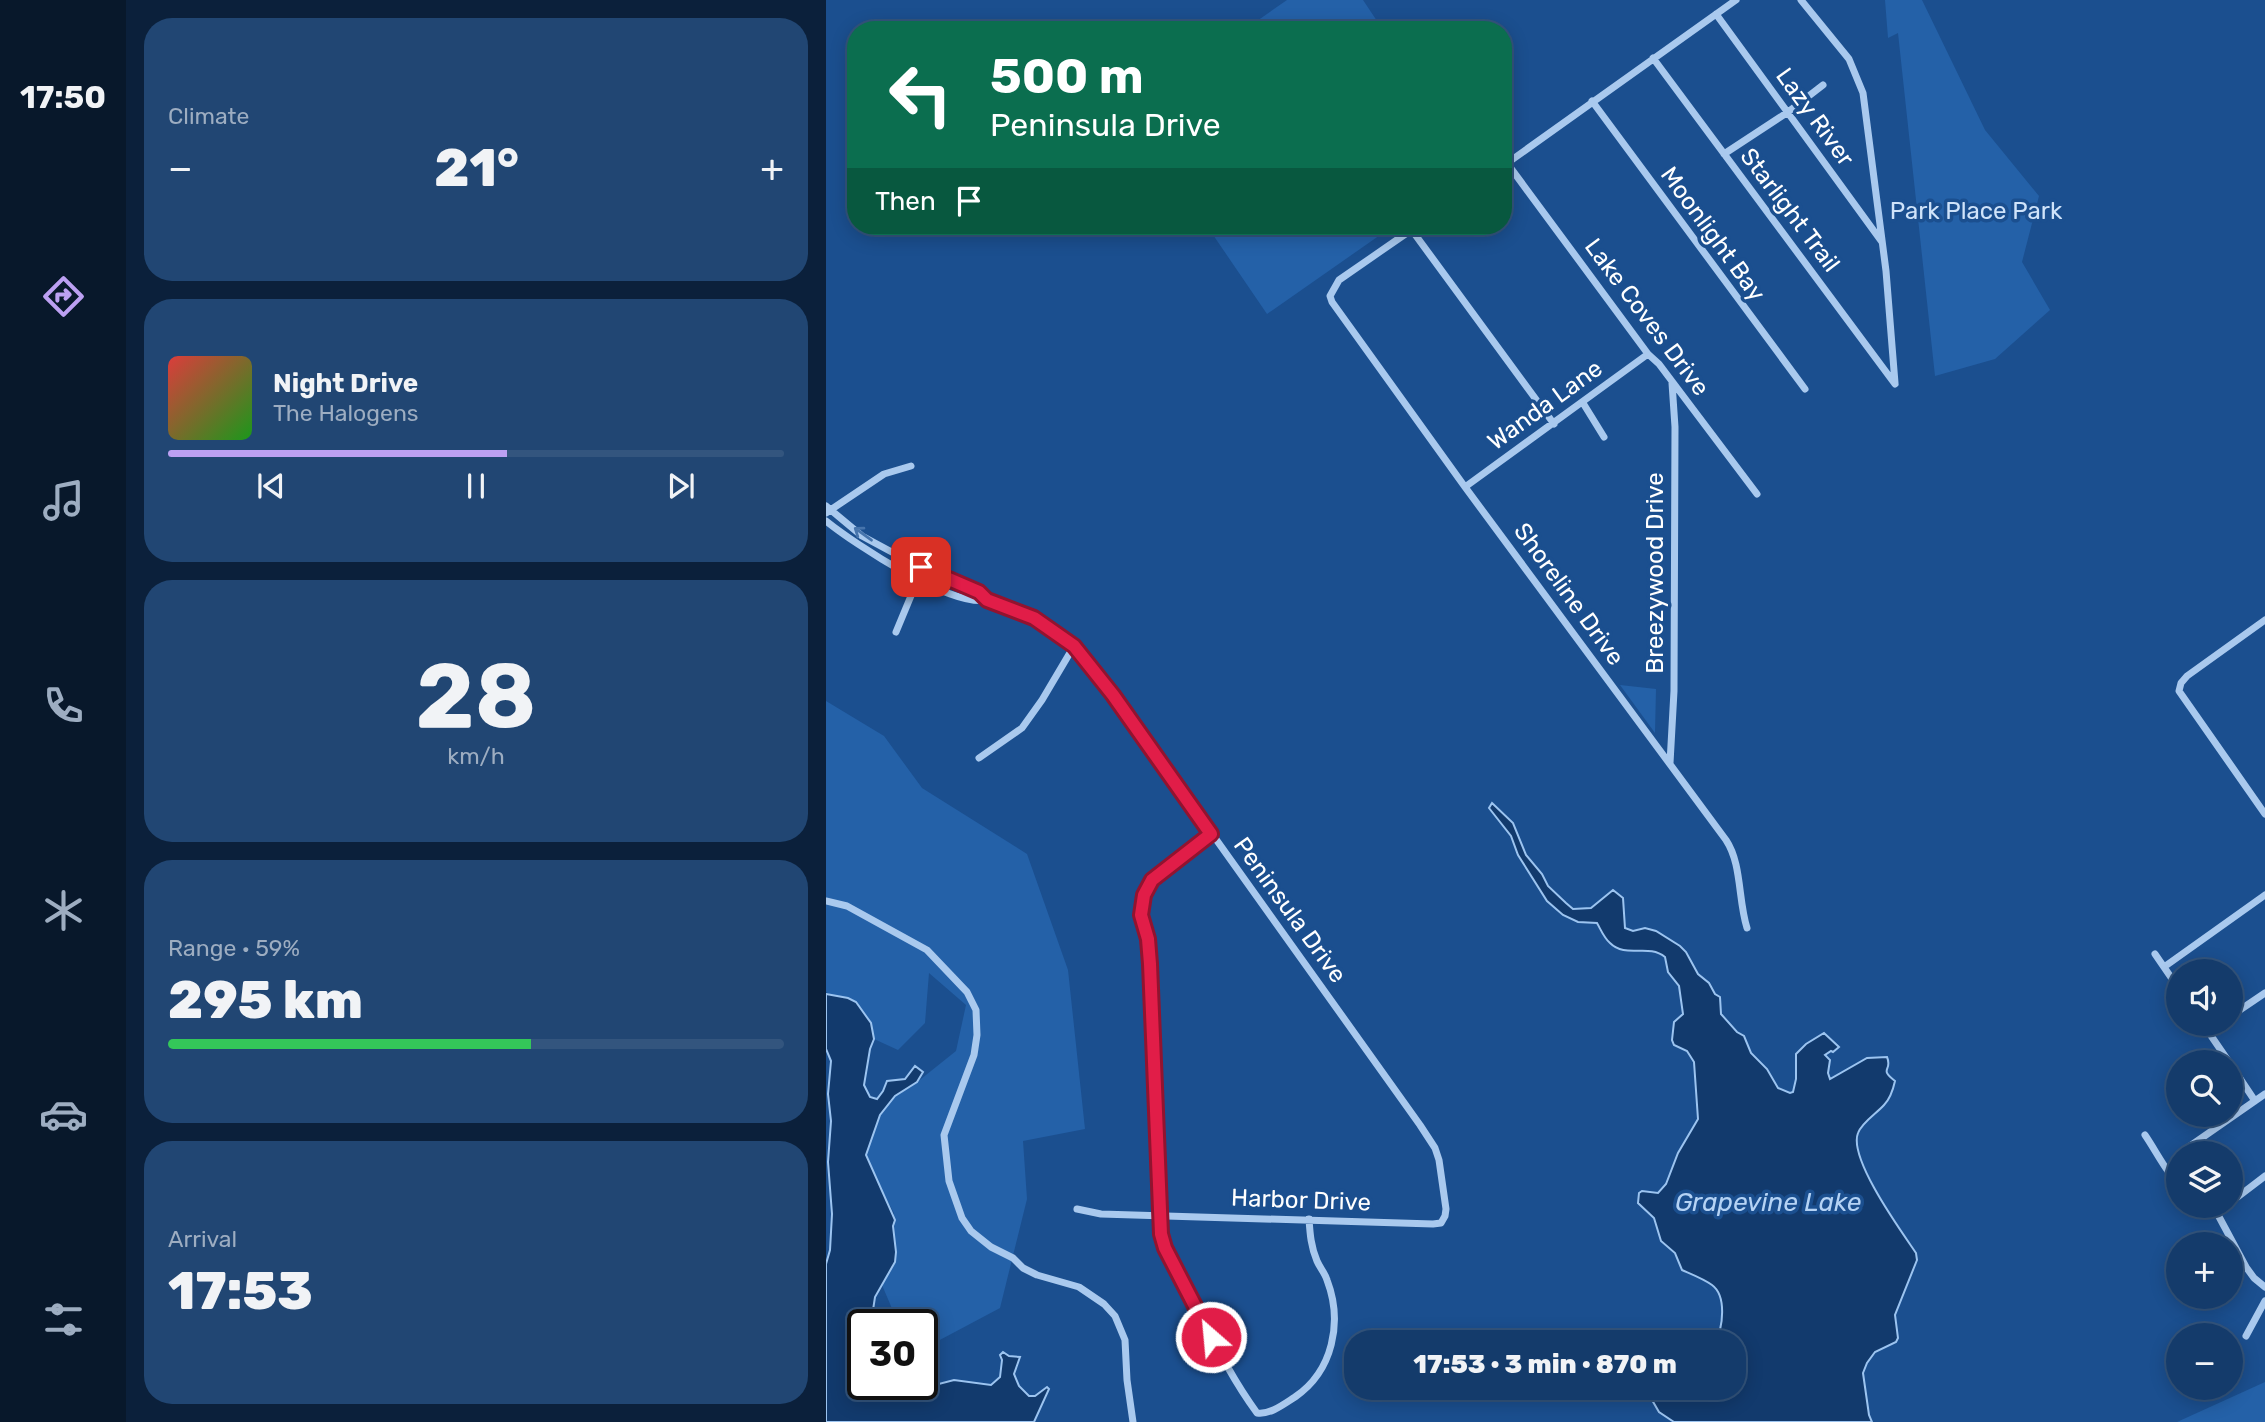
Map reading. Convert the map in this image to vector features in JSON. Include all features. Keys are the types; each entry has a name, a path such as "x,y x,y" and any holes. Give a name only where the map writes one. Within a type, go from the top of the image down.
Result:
{"street":[{"path":"1512,159 1737,0"},
{"path":"1801,0 1849,59 1863,93 1882,243"},
{"name":"Lazy River","path":"1716,14 1882,243"},
{"name":"Starlight Trail","path":"1653,58 1895,384 1882,243"},
{"path":"1724,154 1788,112 1823,85"},
{"name":"Moonlight Bay","path":"1592,101 1805,389"},
{"name":"Lake Coves Drive","path":"1512,173 1758,494"},
{"name":"Shoreline Drive","path":"1404,235 1339,280 1330,296 1332,302 1732,849 1746,928"},
{"path":"1419,235 1554,424"},
{"name":"Wanda Lane","path":"1465,487 1648,354"},
{"name":"Breezywood Drive","path":"1670,764 1674,691 1675,427 1672,383"},
{"path":"1583,403 1604,437"},
{"path":"827,510 884,474 912,466"},
{"name":"Peninsula Drive","path":"827,510 862,536 921,567 979,592 987,600"},
{"name":"Peninsula Drive","path":"826,521 853,542 918,579 967,599 987,600 1034,618 1074,646 1113,695 1435,1148 1444,1185 1446,1209 1446,1216 1441,1223"},
{"path":"895,632 921,567"},
{"path":"2265,620 2187,676 2179,691 2265,814"},
{"path":"979,758 1022,728 1042,701 1074,646"},
{"path":"1211,834 1152,880 1142,904 1141,915 1148,939 1150,964 1159,1216 1165,1248 1222,1358 1256,1413 1264,1414 1281,1406 1305,1388 1324,1365 1335,1335 1328,1282 1310,1241 1309,1219"},
{"path":"2164,967 2265,894"},
{"path":"826,901 847,906 927,950 968,992 976,1010 977,1035 974,1055 944,1135 949,1181 962,1218 971,1231 991,1247 1013,1258 1023,1268 1079,1287 1104,1304 1115,1316 1125,1340 1133,1422"},
{"path":"2155,954 2166,970"},
{"path":"2243,1008 2265,993"},
{"path":"2243,1083 2255,1101"},
{"path":"2198,1141 2265,1094"},
{"path":"2144,1135 2165,1164"},
{"path":"2243,1193 2265,1176"},
{"name":"Harbor Drive","path":"1077,1209 1101,1214 1441,1223"},
{"path":"2220,1218 2246,1267 2265,1287"},
{"path":"2246,1336 2265,1301"}],"green space":[{"path":"1287,0 1363,0 1377,21 1257,21"},
{"name":"Park Place Park","path":"1885,0 1922,0 1985,130 2039,196 2022,262 2050,310 1995,359 1935,376 1898,33 1888,38"},
{"path":"1213,235 1380,235 1267,314"},
{"path":"1620,685 1656,689 1655,733"},
{"path":"826,701 884,736 922,788 1027,854 1068,970 1085,1129 1023,1141 1027,1199 1000,1308 938,1341 938,1309 892,1309 882,1285 895,1262 894,1213 870,1169 866,1156 879,1115 895,1096 911,1087 956,1051 966,1005 929,973 925,1023 898,1050 874,1039 869,1021 858,1005 847,998 826,992"},
{"path":"2265,1382 2265,1422 2177,1422 2225,1400 2243,1400 2243,1392"}],"water":[{"name":"Grapevine Lake","path":"1492,803 1513,823 1526,855 1548,886 1573,909 1591,908 1613,890 1623,898 1625,928 1633,931 1645,928 1656,931 1680,946 1698,974 1720,997 1721,1014 1744,1036 1751,1053 1767,1069 1778,1088 1793,1092 1796,1054 1824,1033 1839,1047 1825,1055 1830,1060 1830,1079 1867,1058 1887,1057 1887,1074 1895,1081 1890,1097 1860,1129 1857,1144 1868,1176 1916,1253 1917,1260 1895,1315 1898,1338 1896,1342 1875,1352 1863,1373 1872,1422 1674,1422 1659,1412 1652,1400 1746,1400 1746,1330 1720,1330 1722,1304 1717,1290 1682,1270 1675,1253 1661,1241 1654,1218 1638,1203 1639,1193 1658,1193 1666,1184 1678,1153 1698,1119 1694,1062 1687,1051 1674,1045 1672,1040 1674,1022 1683,1014 1679,986 1668,972 1665,957 1651,951 1616,948 1606,939 1597,923 1578,922 1563,915 1547,901 1518,855 1511,836 1489,808"},
{"path":"826,994 856,1002 871,1023 874,1039 864,1085 870,1097 877,1099 887,1081 905,1079 915,1066 923,1072 917,1082 895,1096 880,1115 866,1155 895,1220 893,1226 896,1252 895,1262 875,1297 873,1309 847,1309 847,1400 938,1400 938,1384 954,1380 991,1385 1000,1377 1000,1355 1003,1352 1009,1356 1020,1357 1014,1374 1019,1386 1029,1396 1035,1396 1047,1387 1049,1389 1034,1422 826,1422 826,1264 830,1250 832,1214 828,1162 831,1061 826,1049"}],"route":[{"path":"921,567 979,592 987,600 1034,618 1074,646 1113,695 1211,834 1152,880 1144,895 1141,915 1148,939 1150,964 1161,1234 1165,1248 1211,1337"}]}
